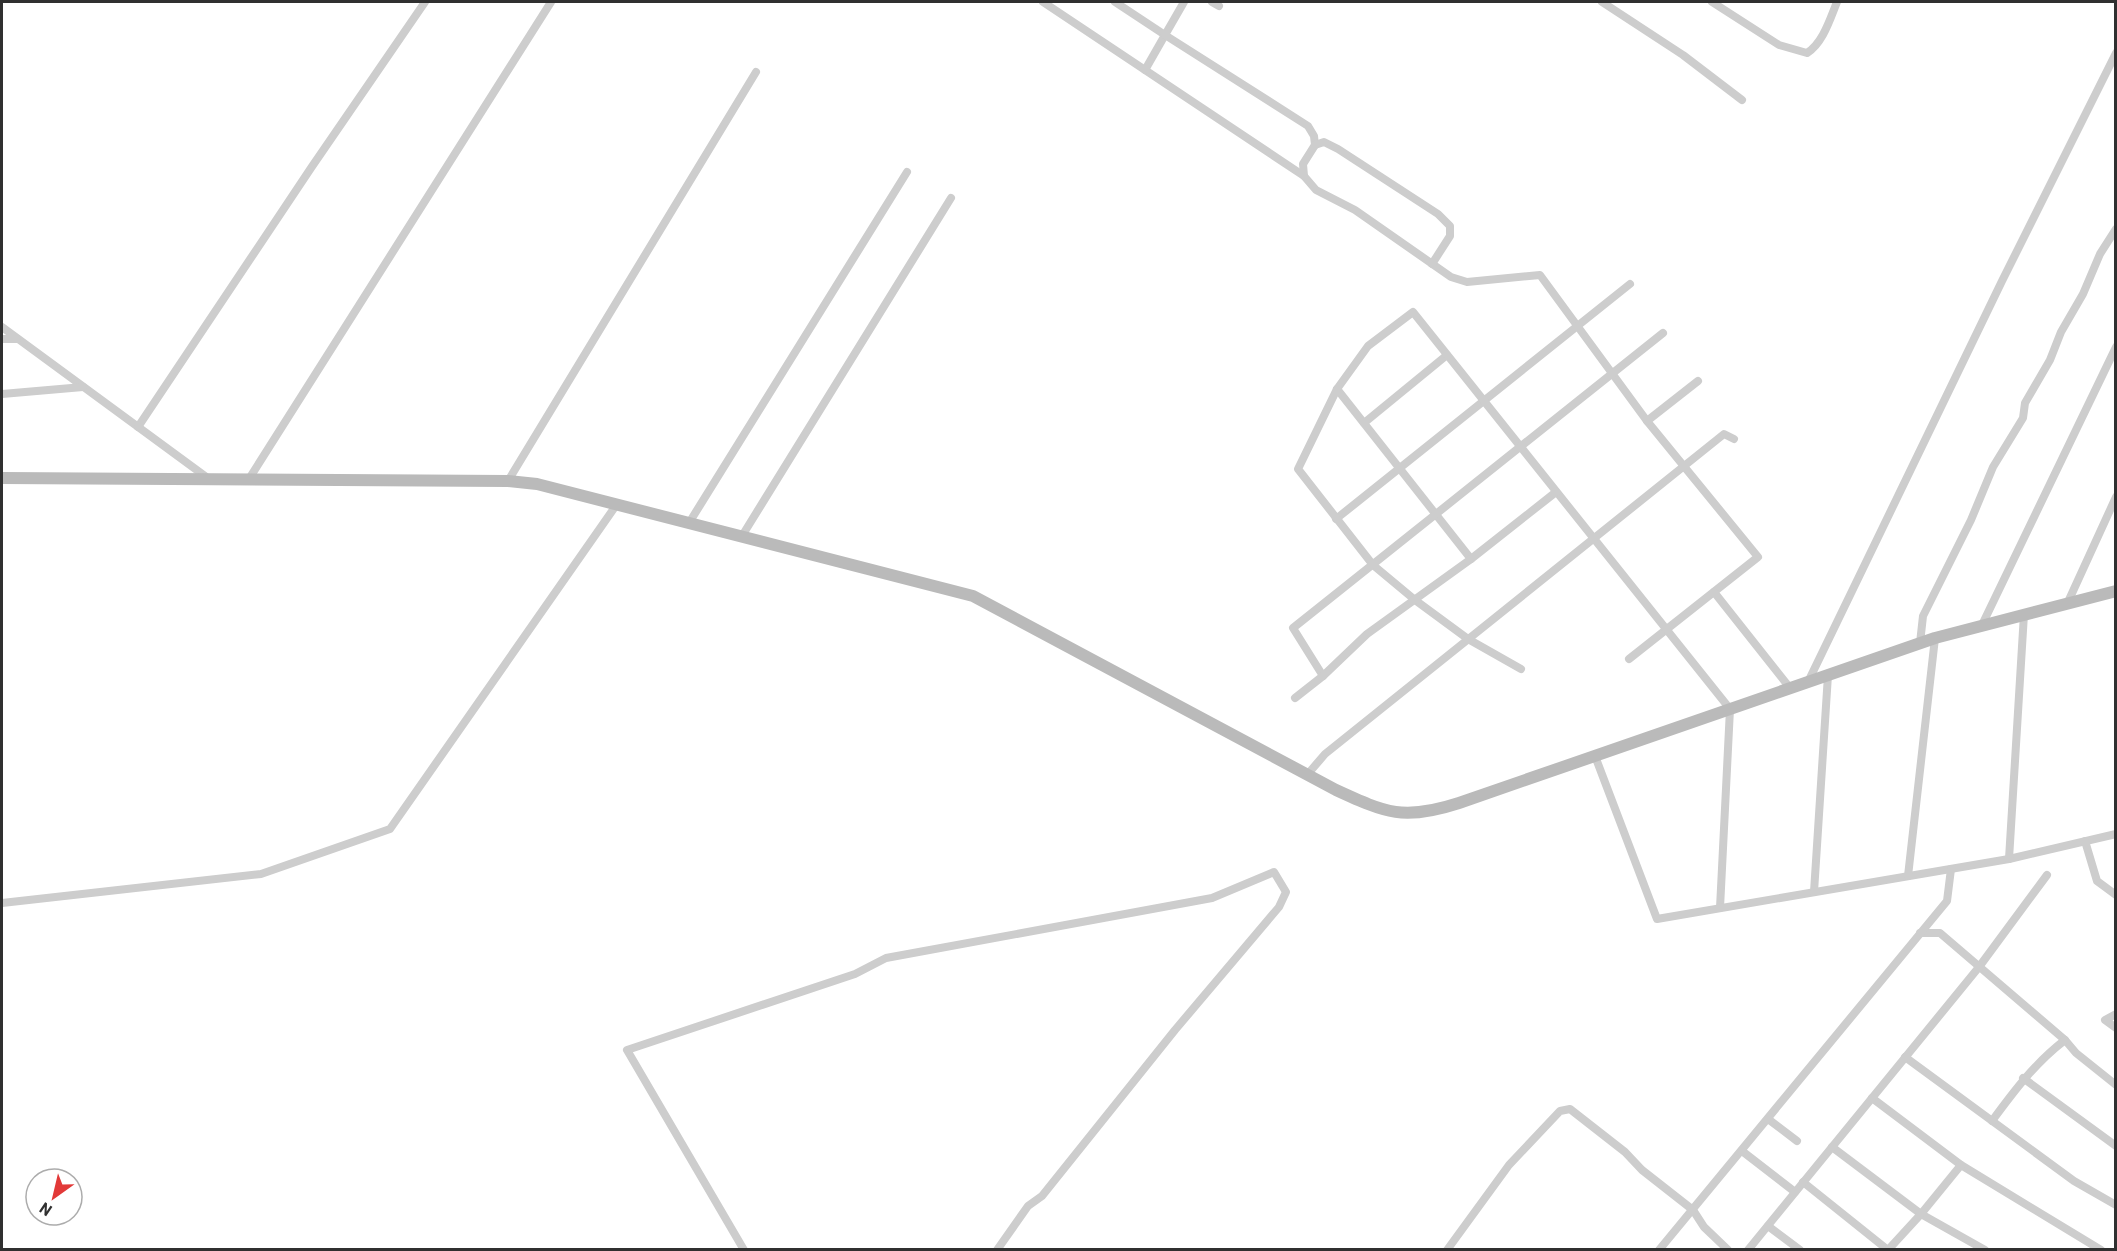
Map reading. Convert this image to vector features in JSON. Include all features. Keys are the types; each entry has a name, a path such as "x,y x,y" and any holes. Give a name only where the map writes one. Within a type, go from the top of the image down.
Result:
{"main road":[{"path":"2,478 508,481 537,484 974,596 1307,775 1362,802 1387,811 1408,814 1432,812 1935,638 2115,591"}],"street":[{"path":"138,427 425,2"},
{"path":"249,479 551,2"},
{"path":"1043,2 1304,176 1316,190 1354,210 1451,276 1467,282 1540,275 1647,420 1758,557 1629,659"},
{"path":"1115,2 1308,126 1314,136 1315,145 1303,164 1304,176"},
{"path":"1145,70 1184,2"},
{"path":"1602,2 1683,56 1742,100"},
{"path":"1712,2 1779,45 1807,53 1813,49 1826,27 1837,2"},
{"path":"1808,682 2115,53"},
{"path":"508,481 756,72"},
{"path":"1315,145 1324,142 1338,148 1438,214 1450,226 1450,236 1432,264"},
{"path":"689,523 907,172"},
{"path":"742,536 951,198"},
{"path":"1920,643 1923,616 1971,520 1993,467 2023,418 2025,403 2050,360 2061,332 2083,294 2100,254 2115,229"},
{"path":"1336,519 1630,284"},
{"path":"1521,669 1468,639 1372,565 1298,469 1337,389 1368,346 1413,312 1730,709 1719,908"},
{"path":"2,327 210,479"},
{"path":"1323,676 1293,628 1663,333"},
{"path":"2,339 18,339"},
{"path":"1982,625 2115,347"},
{"path":"1364,423 1447,355"},
{"path":"1647,420 1698,381"},
{"path":"2,394 83,387"},
{"path":"1337,389 1471,559"},
{"path":"1307,775 1325,754 1724,434 1734,439"},
{"path":"1295,698 1323,676 1367,634 1471,559 1556,492"},
{"path":"2068,602 2115,497"},
{"path":"2,903 261,874 390,830 617,504"},
{"path":"1714,592 1790,688"},
{"path":"2009,859 2024,614"},
{"path":"1908,876 1935,638"},
{"path":"1814,892 1828,675"},
{"path":"1595,756 1657,919 2009,859 2115,832"},
{"path":"2085,841 2097,881 2115,895"},
{"path":"1659,1250 1947,901 1951,869"},
{"path":"744,1250 627,1050 855,974 886,958 1212,898 1274,872 1286,892 1279,908 1175,1030 1042,1196 1028,1206 997,1250"},
{"path":"1748,1250 1979,967 2046,875"},
{"path":"1920,933 1940,933 2115,1085"},
{"path":"2115,1014 2105,1020 2115,1028"},
{"path":"1992,1121 2023,1078 2064,1040"},
{"path":"1905,1057 2074,1180 2115,1205"},
{"path":"2023,1078 2115,1146"},
{"path":"1872,1098 1961,1165 2102,1250"},
{"path":"1447,1250 1509,1165 1560,1112 1570,1109 1693,1210 1704,1227 1728,1250"},
{"path":"1768,1119 1797,1141"},
{"path":"1832,1147 1921,1214 1984,1250"},
{"path":"1742,1150 1795,1192"},
{"path":"1803,1182 1888,1250 1961,1165"},
{"path":"1768,1226 1800,1250"}]}
